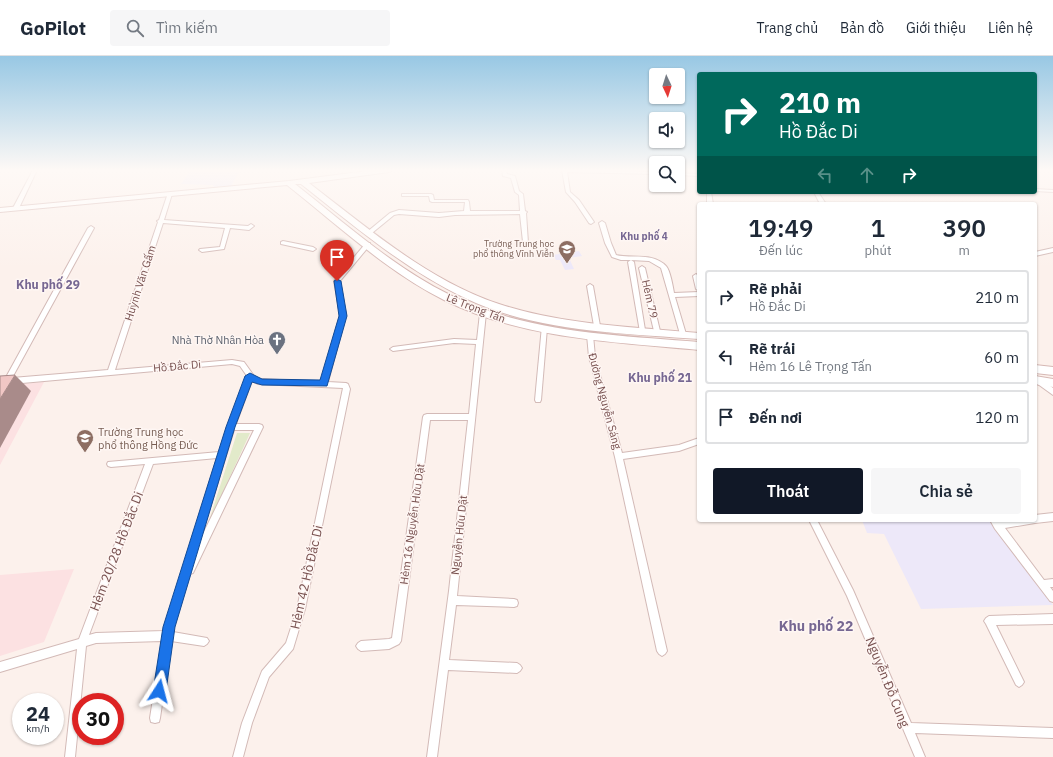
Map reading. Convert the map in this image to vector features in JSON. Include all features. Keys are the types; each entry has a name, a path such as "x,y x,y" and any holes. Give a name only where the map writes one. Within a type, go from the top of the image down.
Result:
{"main road":[{"path":"0,210 74,203"},
{"name":"Lê Trọng Tấn","path":"315,203 422,284 447,298 483,313 510,321 544,328 590,335 697,346"},
{"name":"Lê Trọng Tấn","path":"331,203 427,274 470,297 527,315 597,326 697,336"},
{"path":"1037,369 1053,371"},
{"path":"1037,380 1053,383"}],"street":[{"path":"16,208 19,203"},
{"name":"Huỳnh Văn Gấm","path":"112,372 167,203"},
{"path":"466,214 467,203"},
{"path":"523,203 526,242"},
{"path":"577,203 591,222"},
{"path":"370,232 392,214 399,212 439,215 524,212"},
{"path":"160,221 249,228 251,226"},
{"path":"602,223 614,256 620,258 640,257 658,262 664,267 683,334"},
{"path":"202,250 222,248 228,226"},
{"path":"3,382 91,228"},
{"path":"283,242 313,249"},
{"path":"324,384 343,316 337,281 368,244"},
{"path":"1037,254 1053,250"},
{"path":"630,262 642,330"},
{"name":"Hẻm 79","path":"642,268 657,331"},
{"path":"696,276 697,280"},
{"path":"590,286 597,326"},
{"path":"672,295 697,294"},
{"name":"Nguyễn Hữu Dật","path":"432,757 452,600 483,313"},
{"path":"538,400 544,328"},
{"name":"Đường Nguyễn Sáng","path":"590,335 592,357 619,457 679,448 697,442"},
{"path":"393,349 454,341 480,342"},
{"name":"Hồ Đắc Di","path":"3,382 232,362 242,364 254,380 262,382 346,386"},
{"path":"155,718 167,636 222,455 250,376"},
{"path":"1037,381 1053,392"},
{"name":"Hẻm 42 Hồ Đắc Di","path":"238,757 247,723 265,674 290,646 301,609 347,389 346,386"},
{"name":"Hẻm 16 Nguyễn Hữu Dật","path":"361,646 389,644 396,641 427,417 472,417"},
{"path":"179,594 259,427 231,427"},
{"path":"111,464 222,455"},
{"path":"619,457 662,651"},
{"name":"Hẻm 20/28 Hồ Đắc Di","path":"70,757 82,642 150,461"},
{"path":"1037,520 1053,517"},
{"name":"Nguyễn Đỗ Cung","path":"814,522 850,593 920,757"},
{"path":"996,523 1008,522"},
{"path":"996,523 1053,598"},
{"path":"1042,584 1053,583"},
{"path":"452,600 514,603"},
{"path":"1019,682 989,621 1053,619"},
{"path":"0,667 96,638 167,636 204,641"},
{"path":"443,665 517,668"},
{"path":"907,728 1053,733"}],"shaded area":[{"name":"Trường Trung học phổ thông Vĩnh Viễn","path":"579,251 582,256 569,258 574,269 565,270 560,260 556,260 553,255"},
{"path":"44,382 0,465 0,386"},
{"path":"863,522 992,522 1053,605 921,609 884,534 867,533"},
{"path":"74,569 44,642 0,656 0,575"}],"green space":[{"path":"237,433 250,433 207,527"}],"building":[{"path":"15,375 0,399 0,376"}],"place":[{"name":"Trường Trung học phổ thông Vĩnh Viễn","path":"567,264"},
{"name":"Nhà Thờ Nhân Hòa","path":"277,355"},
{"name":"Trường Trung học phổ thông Hồng Đức","path":"85,453"}],"district":[{"name":"Khu phố 4","path":"644,236"},
{"name":"Khu phố 29","path":"48,285"},
{"name":"Khu phố 21","path":"660,378"},
{"name":"Khu phố 22","path":"816,626"}],"route":[{"path":"159,691 169,627 231,427 250,376 254,380 262,382 324,384 344,312 337,281"}]}
